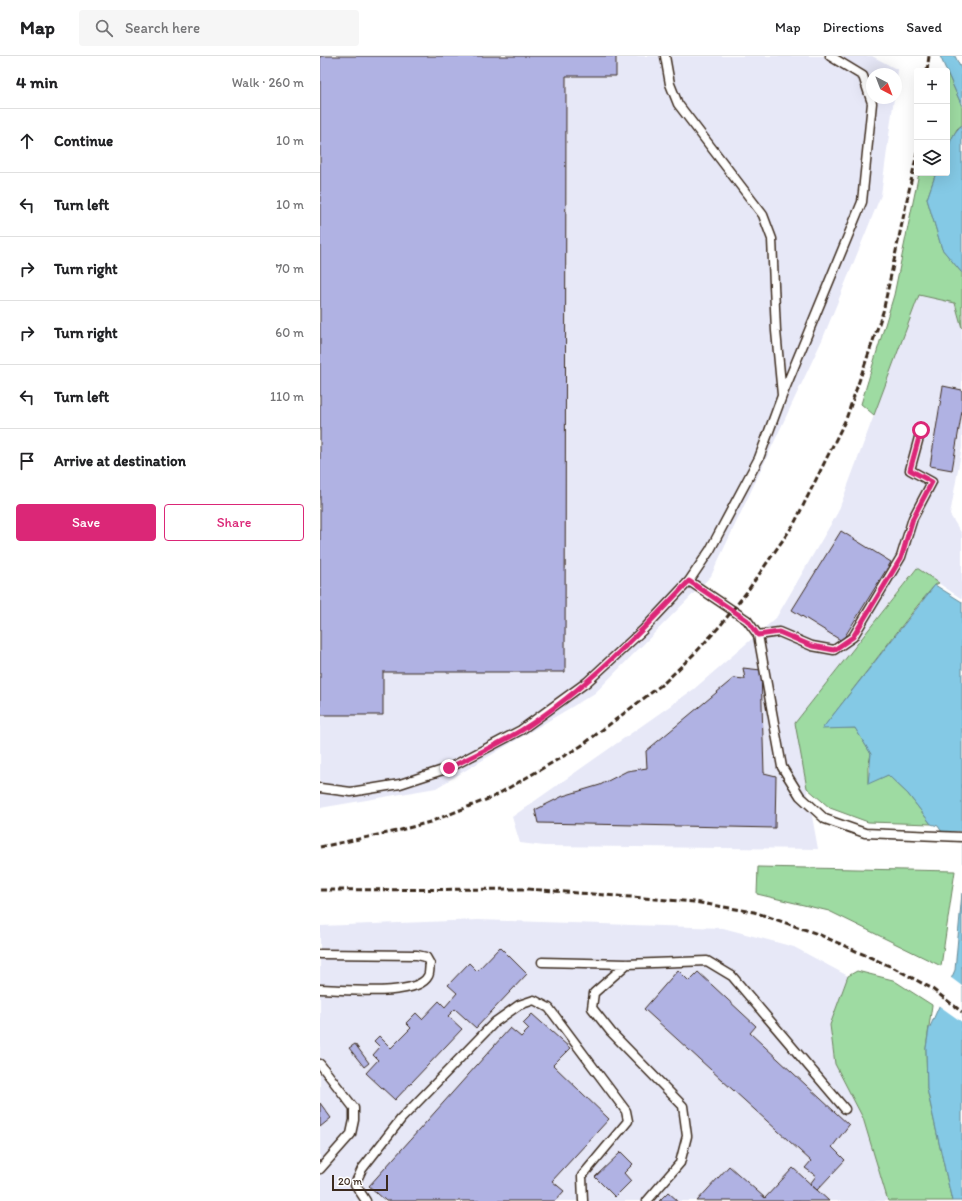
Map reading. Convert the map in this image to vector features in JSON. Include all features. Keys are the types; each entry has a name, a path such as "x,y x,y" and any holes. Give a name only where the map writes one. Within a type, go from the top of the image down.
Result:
{"lane":[{"path":"665,56 670,84 678,104 763,216 772,240 776,331 782,396"},
{"path":"320,788 351,792 400,784 449,768 521,730 587,682 643,630 689,581 710,550 759,458 782,396 862,202 872,102 863,76 830,56"},
{"path":"758,635 779,632 812,646 834,650 853,637 901,558 913,518 932,482 910,470 921,430"},
{"path":"689,581 747,620 758,635 782,767 800,796 825,819 865,832 962,837"},
{"path":"320,954 418,955 426,957 430,964 428,976 419,984 406,989 320,989"},
{"path":"542,962 627,964 707,961 732,976 845,1109"},
{"path":"627,964 594,993 592,1008 611,1032 684,1106 686,1136 680,1163 647,1201"},
{"path":"366,1201 355,1184 362,1169 401,1119 495,1022 518,1005 534,1000 549,1008 626,1110 628,1122 582,1176 583,1201"},
{"path":"320,1064 354,1108 352,1134 320,1169"}],"shaded area":[{"path":"320,56 872,56 894,68 866,68 866,104 893,104 881,195 823,338 711,576 595,693 436,788 320,808"},
{"path":"919,294 955,303 962,328 962,447 950,515 962,534 962,599 916,568 795,723 818,849 544,846 520,843 512,817 694,689 776,618 838,512"},
{"path":"478,920 723,928 794,947 848,976 830,1025 835,1064 863,1118 888,1201 320,1201 320,926"}],"green space":[{"path":"950,79 962,106 962,125 957,129 950,142"},
{"path":"918,176 935,176 927,199 942,249 962,273 962,328 955,303 919,295 874,415 861,404 894,295"},
{"path":"917,568 939,583 935,585 918,605 823,728 855,728 871,754 868,767 868,783 888,775 908,794 931,824 868,822 830,808 807,788 795,723"},
{"path":"758,867 955,871 941,966 829,911 757,894"},
{"path":"857,971 893,980 932,1005 926,1048 927,1089 952,1201 888,1201 863,1118 835,1064 830,1025 848,976"}],"water":[{"path":"940,56 955,56 962,71 962,106 950,79 950,68 945,68"},
{"path":"962,125 962,273 942,249 927,199 935,176 950,176 950,144 953,135"},
{"path":"935,585 962,602 962,863 938,826 931,824 908,794 888,775 868,784 871,754 855,728 822,729"},
{"path":"962,893 962,1201 952,1201 927,1089 926,1048 929,1029 955,970"}],"pier":[{"path":"939,831 962,831 962,865 960,864"},
{"path":"950,977 962,986 962,1022 938,1005"}],"building":[{"path":"320,56 616,56 616,76 566,76 565,672 383,672 383,715 320,715"},
{"path":"943,386 962,390 962,411 952,470 930,466"},
{"path":"841,531 891,562 842,641 792,610"},
{"path":"743,668 761,670 764,773 776,776 775,828 538,823 535,810 563,796 600,785 627,771 647,768 646,751 734,678 745,679"},
{"path":"500,947 527,974 476,1028 455,1009 448,1016 462,1029 395,1100 366,1073 378,1060 373,1055 380,1047 374,1041 379,1036 391,1048 411,1028 406,1023 416,1013 422,1019 439,1001 445,1007 457,993 448,985 469,963 477,971"},
{"path":"678,970 689,981 698,972 756,1026 750,1033 849,1125 832,1147 845,1160 817,1190 810,1184 816,1176 805,1168 811,1161 644,1009"},
{"path":"532,1014 570,1048 553,1065 609,1119 552,1181 564,1191 555,1201 386,1201 369,1186 510,1028 521,1037 529,1029 523,1023"},
{"path":"355,1044 369,1063 364,1067 349,1048"},
{"path":"320,1103 331,1118 320,1127"},
{"path":"621,1152 633,1164 624,1173 631,1181 615,1197 595,1177"},
{"path":"729,1166 765,1198 793,1168 829,1201 697,1201"},
{"path":"668,1192 678,1201 659,1201"}],"railway":[{"path":"927,68 929,56"},
{"path":"320,847 397,831 430,822 493,797 581,746 664,683 720,626 746,593 794,524 846,419 883,312 914,167"},
{"path":"320,890 528,889 694,902 754,912 818,934 894,968 931,988 962,1012"}],"route":[{"path":"449,768 521,730 587,682 643,630 689,581 747,620 758,635 779,632 812,646 834,650 853,637 901,558 913,518 932,482 910,470 921,430"}]}
